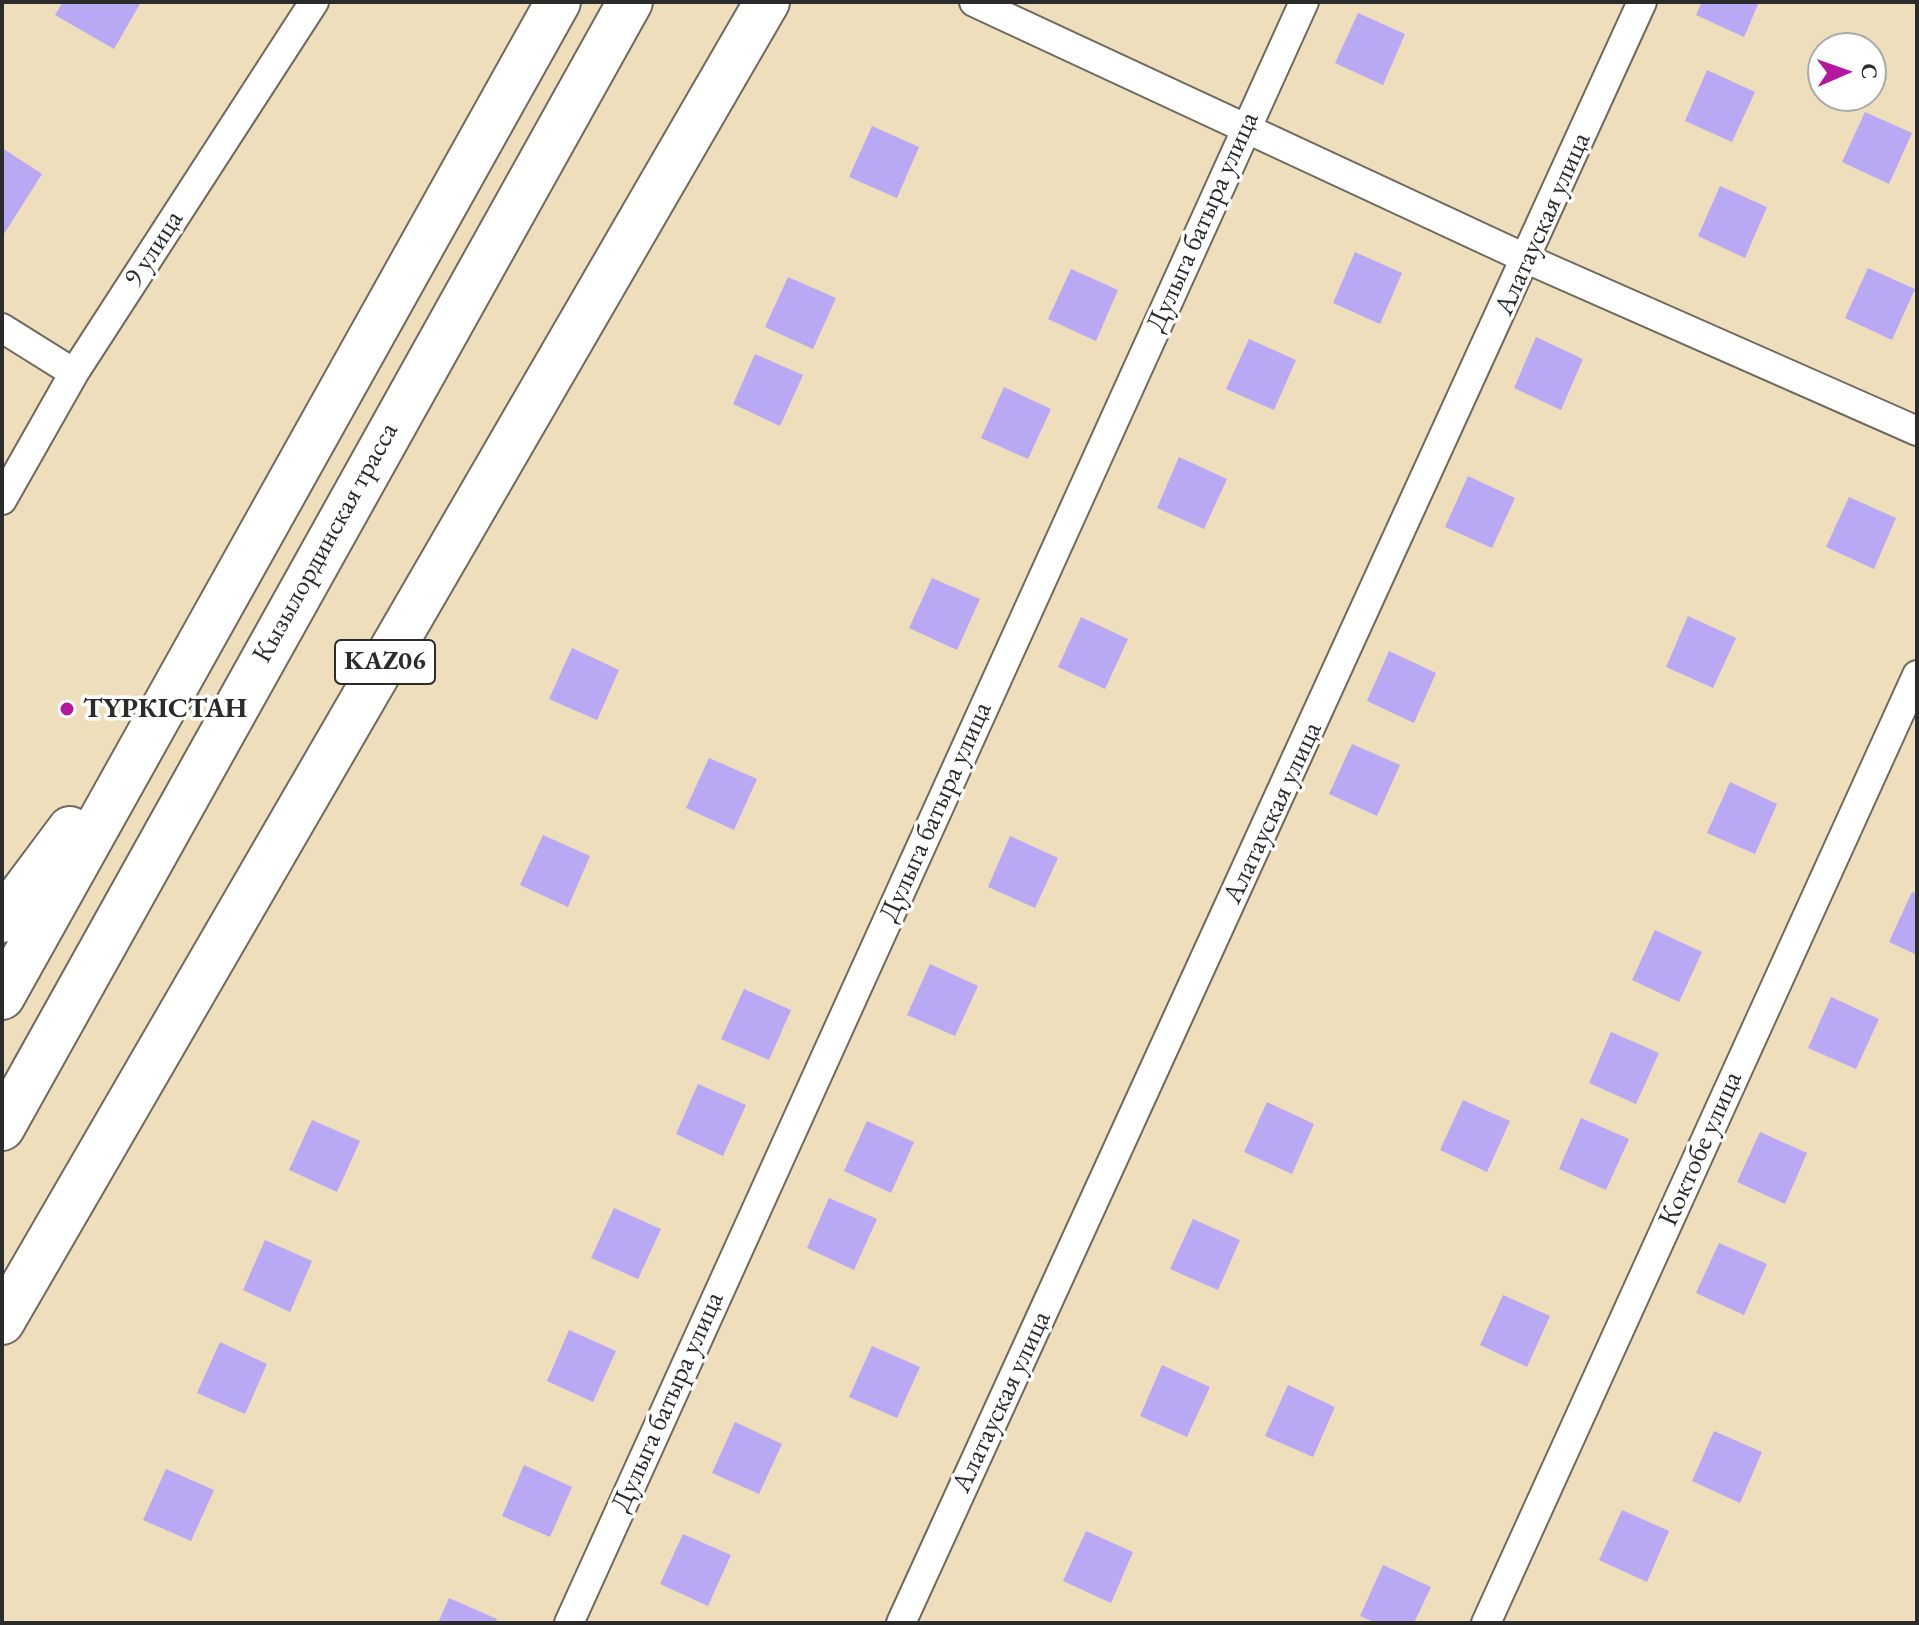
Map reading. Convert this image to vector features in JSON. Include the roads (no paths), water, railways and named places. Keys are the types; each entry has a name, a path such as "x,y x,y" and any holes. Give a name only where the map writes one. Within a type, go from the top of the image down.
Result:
{"highway":[{"path":"2,997 558,2"},
{"name":"Кызылординская трасса","path":"2,1128 233,707 630,2"},
{"name":"KАZ06","path":"2,1322 767,2"},
{"path":"2,920 174,690"}],"street":[{"name":"9 улица","path":"2,500 74,373 314,2"},
{"path":"974,2 1527,259 1917,431"},
{"name":"Дулыга батыра улица","path":"569,1623 1304,2"},
{"name":"Алатауская улица","path":"901,1623 1642,2"},
{"path":"2,328 74,373"},
{"name":"Коктобе улица","path":"1486,1623 1917,675"}],"place":[{"name":"ТҮРКIСТАН","path":"67,709"}]}
